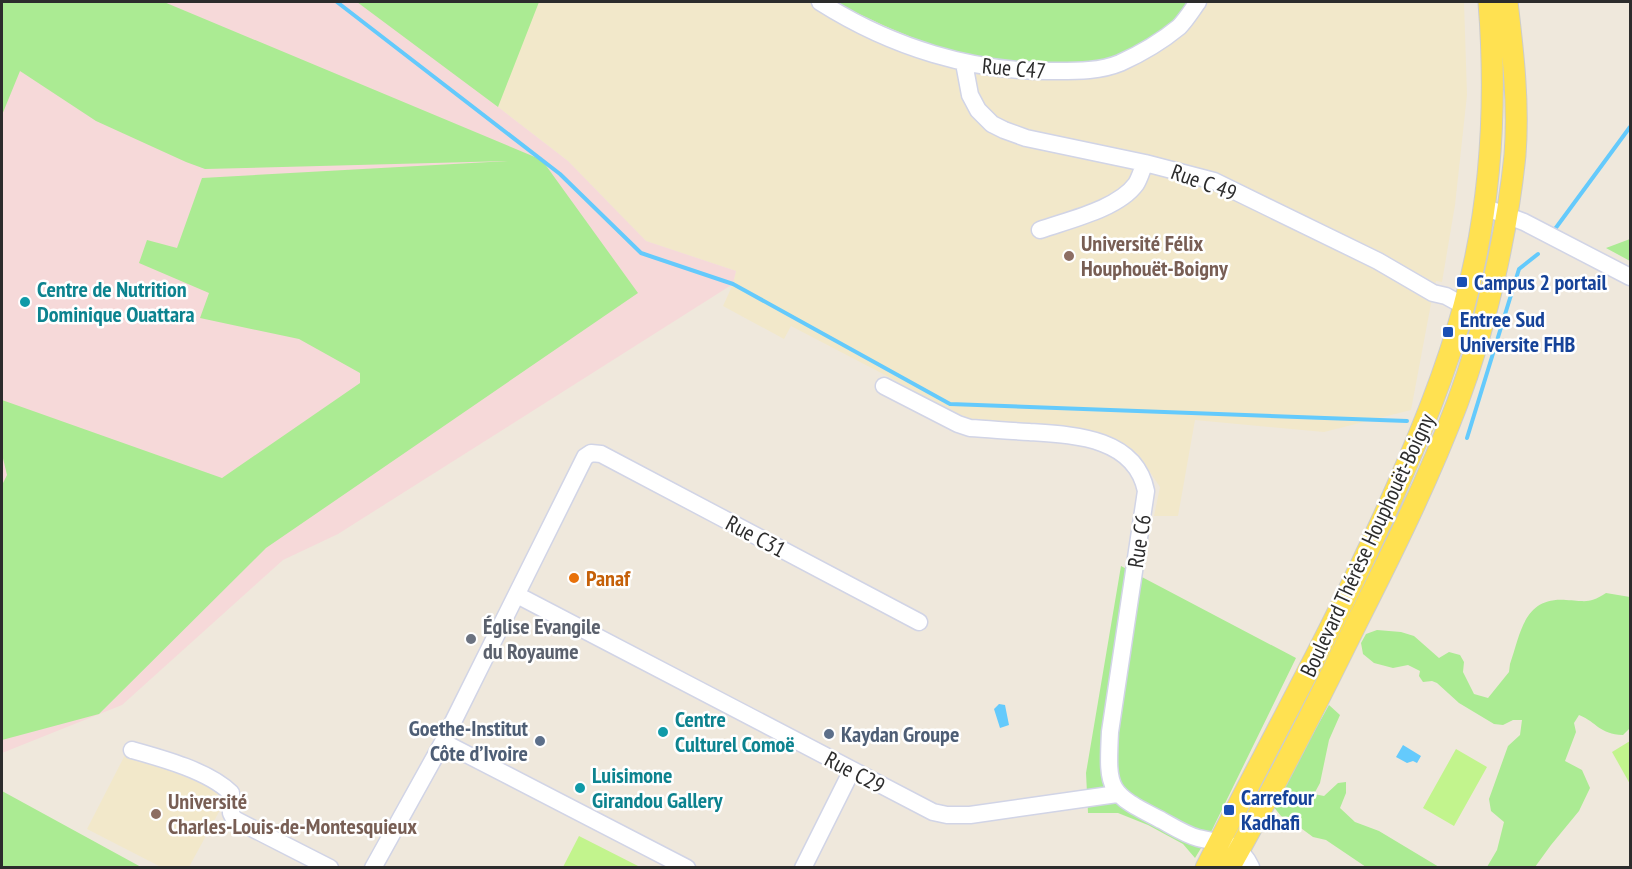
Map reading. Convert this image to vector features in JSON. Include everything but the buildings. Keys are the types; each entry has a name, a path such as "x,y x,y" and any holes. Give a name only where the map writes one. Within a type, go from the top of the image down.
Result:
{"main road":[{"name":"Boulevard Thérèse Houphouët-Boigny","path":"1231,862 1293,702 1367,555 1436,395 1464,306 1484,207 1492,126 1493,83 1489,2"},
{"name":"Boulevard Thérèse Houphouët-Boigny","path":"1231,862 1316,706 1401,533 1458,402 1482,327 1506,215 1515,153 1516,92 1508,2"}],"street":[{"name":"Rue C47","path":"820,2 848,19 884,36 964,63 1026,72 1086,71 1119,64 1179,26 1198,2"},
{"name":"Rue C 49","path":"964,63 970,95 978,110 992,124 1026,138 1146,163 1214,181 1384,264 1433,293 1446,296 1464,306"},
{"path":"1040,230 1105,207 1127,193 1136,183 1146,163"},
{"path":"1484,207 1524,222 1630,277"},
{"name":"Rue C6","path":"884,386 947,420 970,428 1086,437 1115,449 1130,459 1143,476 1146,490 1110,732 1108,768 1117,794"},
{"name":"Rue C31","path":"517,595 585,457 591,453 601,454 919,622"},
{"path":"373,867 443,742 517,595"},
{"name":"Rue C29","path":"517,595 919,806 947,815 970,815 1117,794"},
{"path":"443,742 687,867"},
{"path":"132,750 180,764 223,787 231,793 231,813 234,819 330,867"},
{"path":"803,867 852,771"},
{"path":"1117,794 1130,804 1197,838 1231,862"}],"shaded area":[{"path":"2,2 362,2 568,161 646,241 736,271 733,284 338,534 283,560 122,705 2,753"},
{"name":"Université Félix Houphouët-Boigny","path":"362,2 1464,2 1467,95 1455,205 1442,282 1436,281 1433,293 1411,410 1324,432 1195,420 1178,516 1154,516 1160,487 1138,454 1116,440 1085,429 968,420 948,412 887,376 791,326 784,339 723,306 736,271 646,241 568,161"},
{"name":"Université Charles-Louis-de-Montesquieux","path":"126,753 208,786 226,799 189,867 161,867 87,829"}],"green space":[{"path":"2,2 164,2 542,160 638,293 266,548 99,714 2,740 2,485 7,475 2,454 2,400 222,478 360,383 360,373 299,339 200,318 209,293 139,263 147,240 177,248 202,178 508,161 205,169 96,121 20,71 2,115"},
{"path":"357,2 539,2 498,107"},
{"path":"835,2 1189,2 1172,23 1132,51 1104,62 1075,65 1029,64 971,56 916,39"},
{"path":"1630,239 1630,261 1606,248"},
{"path":"1121,566 1296,658 1212,830 1195,858 1183,844 1148,825 1118,813 1088,813 1086,773"},
{"path":"1606,593 1630,597 1630,728 1623,735 1609,733 1579,715 1574,723 1576,732 1565,761 1582,770 1590,788 1579,811 1535,867 1487,867 1497,850 1504,822 1491,811 1489,799 1508,746 1520,735 1522,720 1513,720 1503,725 1494,724 1459,703 1437,683 1423,682 1419,676 1420,671 1408,665 1393,668 1374,663 1363,654 1361,643 1366,634 1377,630 1401,632 1414,636 1439,658 1449,652 1460,655 1464,662 1463,672 1474,694 1488,698 1509,672 1521,629 1533,610 1541,604 1552,601 1587,601"},
{"path":"1329,705 1340,715 1329,740 1320,783 1314,794 1324,796 1338,783 1346,782 1346,793 1340,808 1355,822 1379,831 1439,867 1366,867 1326,840 1313,837 1281,816 1273,806"},
{"path":"1630,741 1630,784 1612,752"},
{"path":"1456,749 1487,767 1454,826 1423,808"},
{"path":"2,791 141,867 2,867"},
{"path":"579,836 640,867 563,867"}],"water":[{"path":"999,704 1005,705 1009,725 1000,728 994,709"},
{"path":"1403,745 1421,756 1417,763 1413,761 1407,763 1396,757"}],"waterway":[{"path":"337,2 560,174 641,253 733,284 950,404 1407,421"},
{"path":"1555,229 1630,127"},
{"path":"1467,438 1519,269 1538,254"}],"place":[{"name":"Université Félix Houphouët-Boigny","path":"1069,256"},
{"name":"Campus 2 portail","path":"1462,282"},
{"name":"Centre de Nutrition Dominique Ouattara","path":"25,302"},
{"name":"Entree Sud Universite FHB","path":"1448,332"},
{"name":"Panaf","path":"574,578"},
{"name":"Église Evangile du Royaume","path":"471,639"},
{"name":"Centre Culturel Comoë","path":"663,732"},
{"name":"Kaydan Groupe","path":"829,734"},
{"name":"Goethe-Institut Côte d’Ivoire","path":"540,741"},
{"name":"Luisimone Girandou Gallery","path":"580,788"},
{"name":"Carrefour Kadhafi","path":"1229,810"},
{"name":"Université Charles-Louis-de-Montesquieux","path":"156,814"}]}
